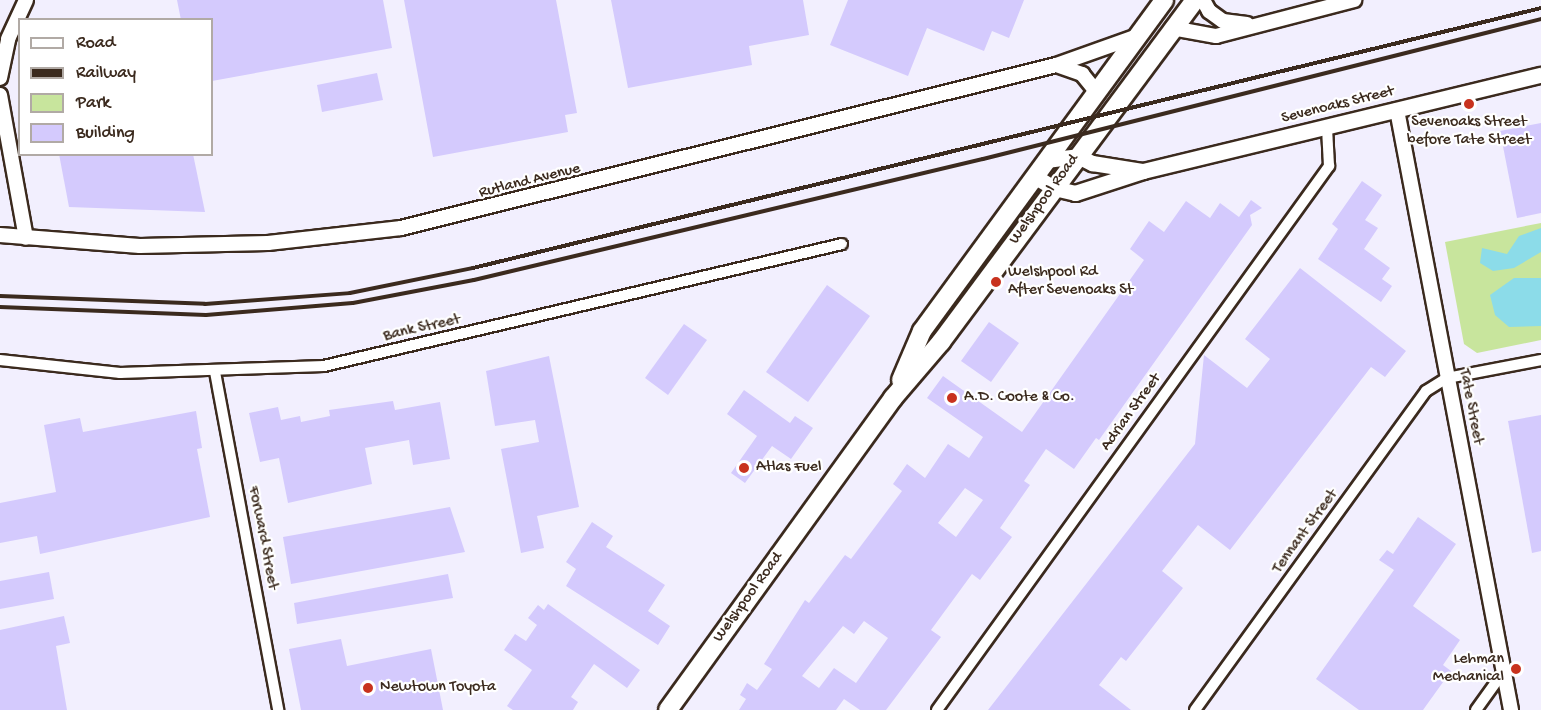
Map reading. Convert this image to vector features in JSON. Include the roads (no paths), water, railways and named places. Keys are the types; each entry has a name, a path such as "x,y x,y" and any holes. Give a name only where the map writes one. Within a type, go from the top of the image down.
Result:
{"main road":[{"name":"Welshpool Road","path":"893,398 922,331 1164,0"},
{"name":"Welshpool Road","path":"668,710 893,398 941,342 1195,0"},
{"name":"Sevenoaks Street","path":"1034,176 1054,188 1075,193 1143,171 1541,75"},
{"name":"Sevenoaks Street","path":"1046,160 1078,156 1092,163 1143,171"}],"street":[{"path":"18,18 26,0"},
{"path":"1203,0 1209,11 1223,21 1255,24"},
{"path":"1172,28 1207,36 1354,0"},
{"path":"0,78 1,58 18,19"},
{"name":"Rutland Avenue","path":"0,235 140,246 268,243 401,228 1056,65 1135,37"},
{"path":"1056,65 1083,74 1096,92"},
{"path":"0,95 26,238"},
{"name":"Tate Street","path":"1397,110 1511,710"},
{"name":"Adrian Street","path":"937,710 1329,166 1327,128"},
{"name":"Bank Street","path":"0,360 85,372 215,372 357,360 842,244"},
{"path":"1447,378 1541,360"},
{"name":"Forward Street","path":"215,372 278,710"},
{"name":"Tennant Street","path":"1195,710 1426,391 1447,378"},
{"path":"1476,710 1504,671"}],"water":[{"path":"1541,228 1541,252 1514,268 1493,271 1480,263 1482,248 1507,254 1519,236"},
{"path":"1514,278 1541,278 1541,326 1509,327 1495,315 1490,295"}],"railway":[{"path":"0,296 205,304 350,293 473,268 1541,8"},
{"path":"0,307 206,315 353,303 474,280 983,159 1541,19"}],"place":[{"name":"Sevenoaks Street before Tate Street","path":"1469,104"},
{"name":"Welshpool Rd After Sevenoaks St","path":"996,282"},
{"name":"A.D. Coote & Co.","path":"952,398"},
{"name":"Atlas Fuel","path":"744,468"},
{"name":"Lehman Mechanical","path":"1516,669"},
{"name":"Newtown Toyota","path":"368,688"}]}
